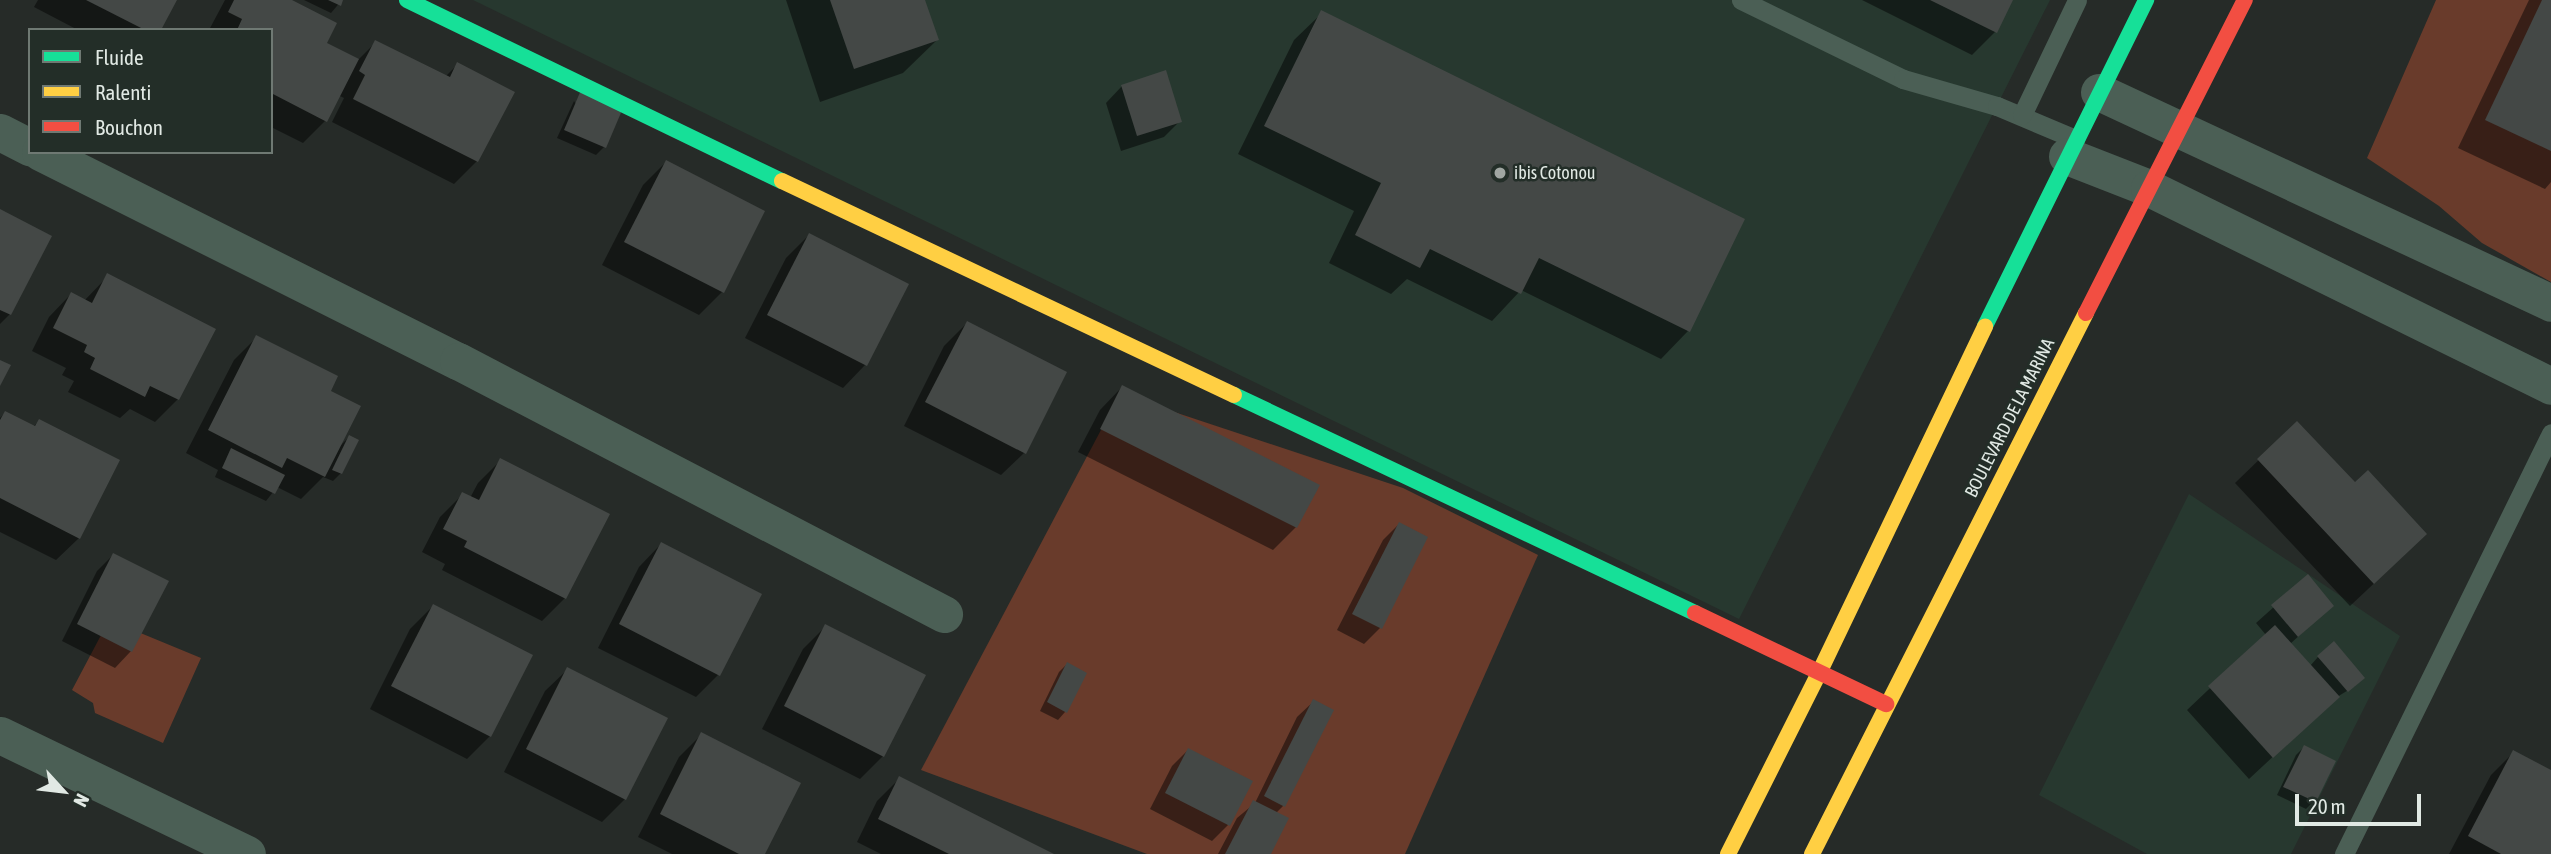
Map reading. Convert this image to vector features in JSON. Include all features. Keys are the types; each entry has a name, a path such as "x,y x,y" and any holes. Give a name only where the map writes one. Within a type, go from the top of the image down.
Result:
{"main road":[{"path":"407,0 645,117 1886,704"},
{"path":"1728,854 1820,671 2071,148 2146,0"},
{"name":"BOULEVARD DE LA MARINA","path":"1812,854 2245,0"}],"street":[{"path":"2099,92 2551,303"},
{"path":"0,132 28,146"},
{"path":"2071,148 2551,386"},
{"path":"44,154 458,360 944,614"},
{"path":"0,735 247,854"}],"lane":[{"path":"1741,0 1903,79 2022,115 2071,148"},
{"path":"2022,115 2077,0"},
{"path":"2344,854 2551,433"}],"shaded area":[{"path":"473,0 2050,0 1739,619"},
{"path":"2436,0 2543,0 2551,145 2551,282 2482,243 2439,206 2367,158"},
{"path":"1120,394 1403,488 1538,555 1405,854 1147,854 921,770"},
{"path":"2189,494 2400,636 2291,854 2147,854 2039,795"},
{"path":"109,620 201,658 163,743 95,713 93,703 72,690"}],"building":[{"path":"86,0 177,0 162,28 141,28"},
{"path":"234,0 292,0 337,23 327,43 359,59 327,122 273,94 273,28 238,28 242,19 228,12"},
{"path":"328,0 343,0 341,6"},
{"path":"830,0 925,0 939,40 854,69"},
{"path":"1930,0 2013,0 1997,33"},
{"path":"2542,0 2551,0 2551,151 2485,120"},
{"path":"1321,10 1745,219 1690,332 1539,258 1521,294 1430,249 1420,268 1355,235 1381,183 1264,126"},
{"path":"375,40 450,77 457,62 515,92 478,162 353,99 365,75 359,71"},
{"path":"1166,70 1182,122 1137,136 1121,85"},
{"path":"581,90 623,108 606,148 564,130"},
{"path":"666,160 765,211 724,293 624,242"},
{"path":"0,209 52,236 11,315 0,310"},
{"path":"809,233 909,284 867,366 767,315"},
{"path":"107,273 216,329 179,400 150,386 145,397 90,369 95,358 84,352 87,345 53,328 71,292 92,303"},
{"path":"967,321 1067,372 1026,454 925,402"},
{"path":"256,335 338,376 331,391 361,406 325,477 287,458 282,468 208,430"},
{"path":"0,360 11,365 0,386"},
{"path":"1122,385 1320,485 1297,528 1100,429"},
{"path":"5,411 35,426 39,419 120,460 80,539 0,498 0,420"},
{"path":"2297,421 2355,482 2368,470 2427,534 2374,584 2257,459"},
{"path":"349,435 359,440 342,474 332,470"},
{"path":"231,448 285,475 275,494 222,468"},
{"path":"500,458 610,514 566,599 464,547 467,541 443,529 462,492 479,500"},
{"path":"1399,522 1428,537 1382,629 1352,614"},
{"path":"661,542 762,594 720,676 619,624"},
{"path":"113,553 169,581 132,652 77,624"},
{"path":"2308,574 2334,606 2298,637 2271,605"},
{"path":"433,604 533,655 491,737 391,686"},
{"path":"825,624 926,675 884,757 784,706"},
{"path":"2275,625 2340,697 2273,758 2208,686"},
{"path":"2334,641 2365,678 2348,692 2317,656"},
{"path":"1067,662 1087,673 1067,713 1047,702"},
{"path":"567,667 668,718 626,800 526,749"},
{"path":"1313,699 1334,710 1285,807 1264,796"},
{"path":"701,732 801,783 765,854 739,854 660,814"},
{"path":"2304,745 2336,761 2316,802 2283,787"},
{"path":"1188,748 1253,781 1230,826 1165,793"},
{"path":"2513,750 2551,770 2551,854 2501,854 2468,836"},
{"path":"899,776 1054,854 949,854 878,819"},
{"path":"1253,800 1289,818 1271,854 1225,854"}],"traffic: fast":[{"path":"407,0 782,181"},
{"path":"1985,326 2146,0"},
{"path":"1234,395 1695,613"}],"traffic: slow":[{"path":"782,181 1234,395"},
{"path":"1812,854 2086,313"},
{"path":"1728,854 1820,671 1985,326"}],"traffic: jam":[{"path":"2086,313 2245,0"},
{"path":"1695,613 1886,704"}],"place":[{"name":"ibis Cotonou","path":"1500,173"}]}
